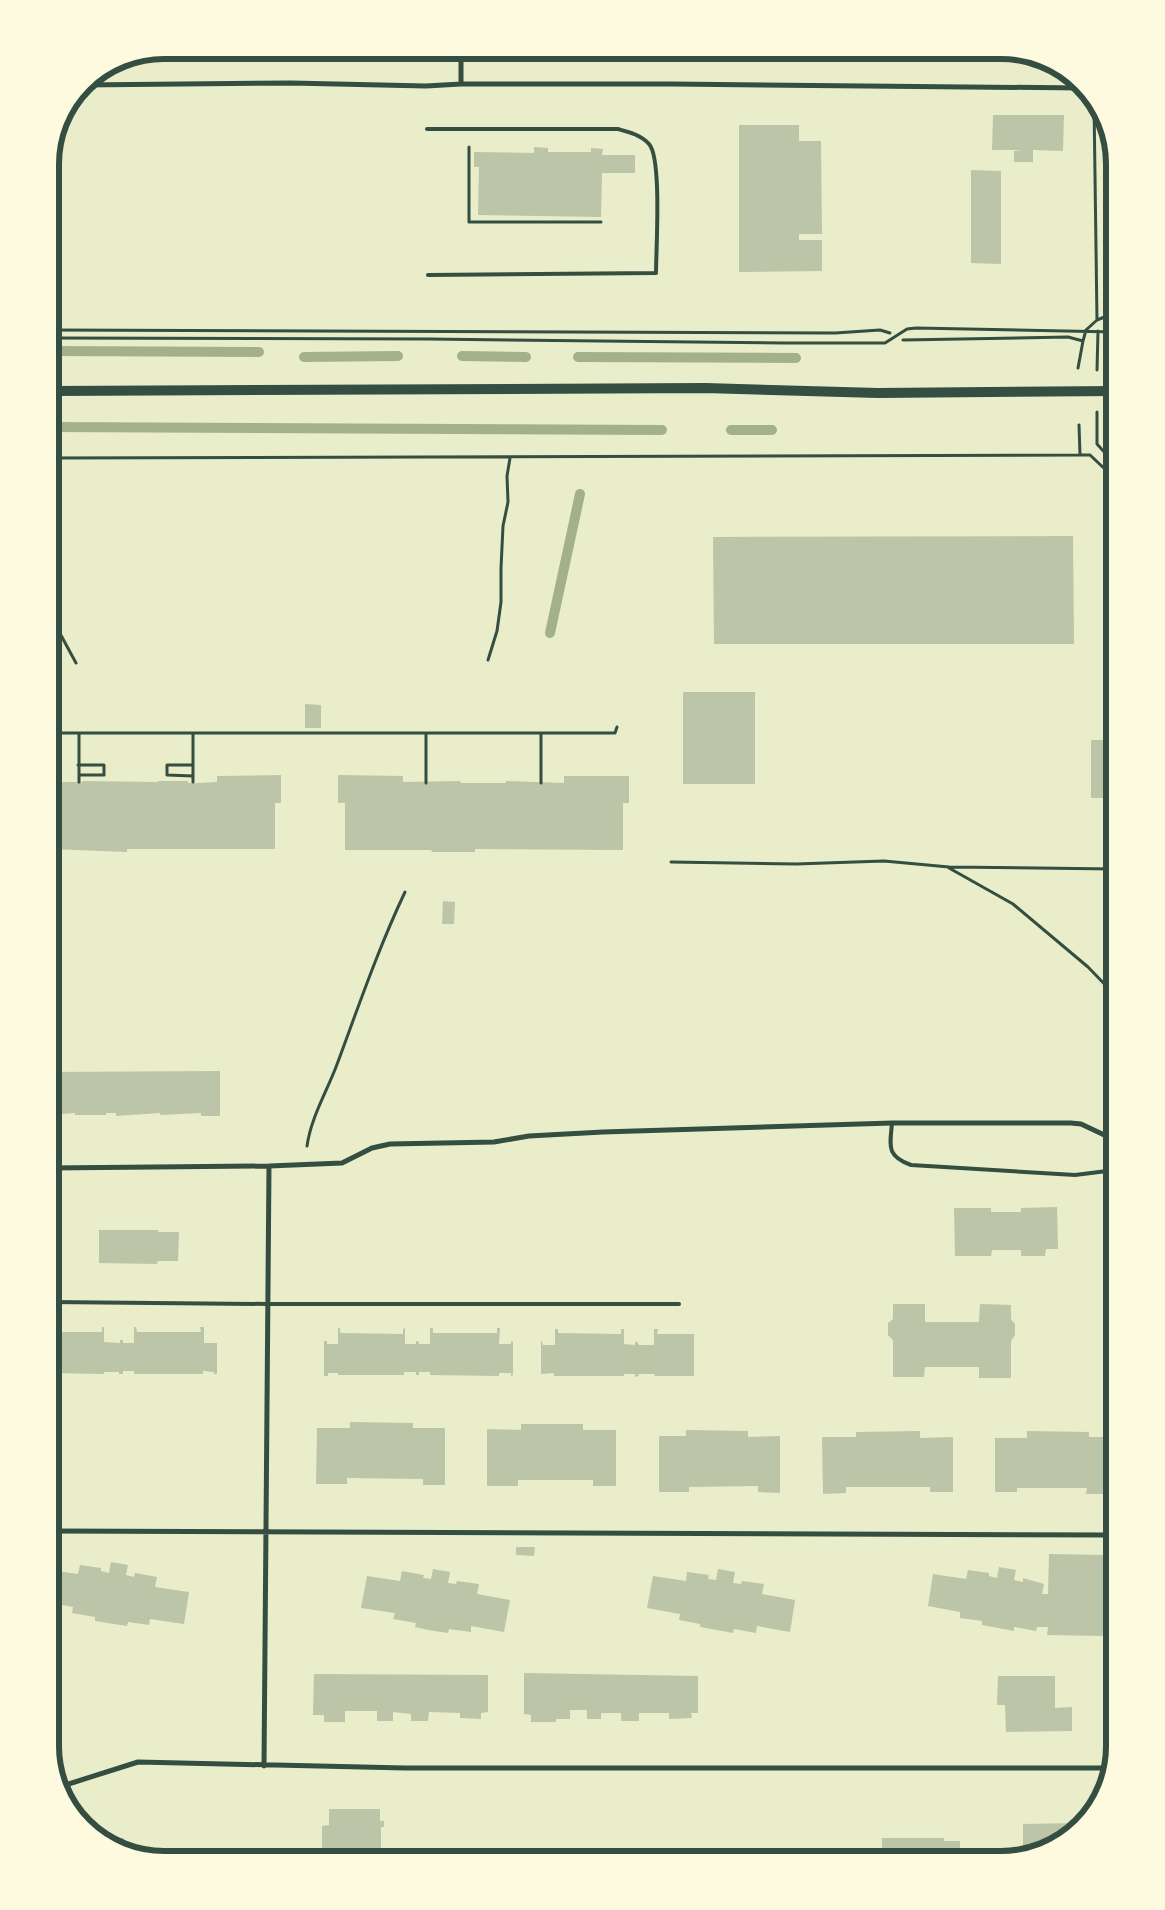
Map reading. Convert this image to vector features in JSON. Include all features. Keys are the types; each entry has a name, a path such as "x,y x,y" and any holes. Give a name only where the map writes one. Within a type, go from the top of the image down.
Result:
{"main road":[{"path":"59,391 696,388 878,392 1106,391"}],"street":[{"path":"461,59 461,84"},
{"path":"94,85 291,83 426,86 461,84 1074,88"},
{"path":"59,1168 269,1166 342,1163 372,1148 390,1144 494,1142 529,1136 603,1132 892,1123 1071,1123 1081,1124 1106,1136"},
{"path":"264,1766 269,1166"},
{"path":"59,1531 1106,1536"},
{"path":"66,1785 138,1762 405,1768 1104,1768"}],"lane":[{"path":"427,129 618,129 632,133 650,144 656,165 656,273 428,275"},
{"path":"892,1123 891,1151 894,1157 911,1166 1075,1175 1106,1171"},
{"path":"59,1302 679,1304"}],"path":[{"path":"1094,115 1097,320"},
{"path":"469,129 469,222 601,222"},
{"path":"1078,368 1086,330 1097,320 1106,316"},
{"path":"59,338 885,343 907,329 1106,332"},
{"path":"59,330 835,333 880,330 890,333"},
{"path":"1097,361 1098,331"},
{"path":"903,340 1068,337 1083,341"},
{"path":"1097,424 1097,444 1106,454"},
{"path":"1078,425 1080,456"},
{"path":"59,458 1090,455 1106,470"},
{"path":"488,660 497,630 501,602 503,526 508,502 510,458"},
{"path":"59,632 76,663"},
{"path":"59,733 615,733 617,726"},
{"path":"193,732 193,782"},
{"path":"78,733 79,782"},
{"path":"426,733 426,783"},
{"path":"541,733 541,783"},
{"path":"78,765 104,765 104,775 78,775"},
{"path":"193,765 167,765 167,775 193,776"},
{"path":"671,862 796,864 884,861 949,867 1106,869"},
{"path":"949,867 1013,904 1088,967 1106,986"},
{"path":"305,1164 309,1135 317,1111 331,1080 388,930 405,892"}],"building":[{"path":"993,115 1064,115 1063,151 1033,150 1033,162 1014,162 1014,151 1022,150 992,150"},
{"path":"739,125 799,125 799,141 821,141 822,234 799,234 799,240 822,240 822,271 739,272"},
{"path":"534,147 548,148 548,152 591,152 591,148 603,149 602,155 635,155 635,173 602,173 601,217 478,215 479,167 474,167 474,152 534,153"},
{"path":"971,170 1001,171 1001,264 971,263"},
{"path":"1073,536 1074,644 714,644 713,537"},
{"path":"683,692 755,692 755,784 683,784"},
{"path":"305,704 321,705 321,728 305,728"},
{"path":"1091,740 1106,740 1106,798 1091,798"},
{"path":"281,775 281,803 275,803 275,849 127,849 127,852 59,849 59,782 188,781 188,783 198,783 217,782 217,776"},
{"path":"338,775 403,776 403,782 460,781 461,783 506,783 506,781 564,783 564,776 629,776 629,803 623,803 623,850 475,849 475,852 432,852 431,850 345,850 345,803 338,803"},
{"path":"443,901 455,902 454,924 442,924"},
{"path":"220,1071 220,1116 201,1116 201,1113 116,1116 116,1113 106,1113 106,1115 75,1115 75,1113 59,1114 59,1072"},
{"path":"1057,1207 1058,1249 1046,1249 1045,1256 1021,1256 1021,1250 992,1250 991,1256 955,1256 954,1208 991,1208 991,1212 1021,1212 1021,1208"},
{"path":"99,1230 179,1232 178,1261 158,1261 157,1264 99,1263"},
{"path":"893,1304 925,1304 925,1322 979,1322 980,1304 1011,1305 1011,1319 1015,1324 1015,1335 1011,1341 1011,1378 979,1378 979,1367 925,1367 924,1377 893,1377 893,1340 888,1335 888,1323 893,1319"},
{"path":"102,1327 104,1327 104,1342 120,1343 120,1340 123,1340 123,1343 134,1343 134,1327 136,1327 137,1332 201,1332 200,1327 204,1327 204,1343 217,1343 217,1374 203,1371 203,1374 134,1374 134,1371 123,1371 123,1374 119,1374 119,1372 104,1372 104,1374 59,1373 59,1332 102,1332"},
{"path":"338,1328 340,1328 340,1333 403,1334 403,1329 405,1328 405,1344 416,1344 416,1341 419,1344 430,1344 430,1328 433,1328 433,1333 497,1333 497,1328 500,1328 499,1344 511,1344 511,1341 513,1342 513,1375 511,1376 511,1373 499,1373 499,1376 430,1375 430,1372 419,1372 419,1375 416,1375 416,1372 404,1372 404,1375 338,1375 338,1373 328,1373 328,1376 324,1376 324,1341 327,1341 327,1344 338,1344"},
{"path":"555,1329 558,1329 558,1333 621,1334 621,1329 624,1329 624,1344 635,1345 635,1342 637,1342 639,1345 654,1345 654,1329 658,1329 657,1334 694,1334 694,1376 638,1374 639,1376 635,1377 635,1374 624,1374 624,1376 554,1376 554,1373 541,1374 541,1340 543,1345 555,1345"},
{"path":"350,1422 413,1423 413,1428 445,1428 445,1485 423,1485 423,1479 347,1478 347,1484 316,1484 317,1428 350,1428"},
{"path":"521,1424 583,1424 583,1430 616,1430 616,1486 593,1486 593,1480 518,1480 518,1486 487,1486 487,1429 521,1430"},
{"path":"686,1430 748,1431 748,1437 780,1436 780,1493 758,1492 758,1486 689,1487 689,1492 659,1492 659,1436 686,1436"},
{"path":"920,1431 920,1438 953,1437 953,1492 930,1492 930,1487 846,1487 846,1493 823,1494 822,1437 856,1437 856,1432"},
{"path":"1027,1431 1089,1432 1089,1437 1106,1437 1106,1494 1086,1494 1087,1488 1017,1488 1017,1492 995,1492 995,1438 1027,1438"},
{"path":"516,1547 535,1547 534,1556 516,1555"},
{"path":"1049,1554 1106,1555 1105,1636 1047,1635 1048,1627 1037,1627 1036,1631 1014,1627 1014,1631 982,1625 982,1621 960,1618 960,1612 928,1606 933,1574 966,1579 968,1570 989,1573 989,1576 997,1578 999,1567 1016,1570 1014,1580 1023,1582 1023,1578 1044,1584 1042,1594 1048,1594"},
{"path":"111,1562 128,1565 126,1575 134,1577 135,1573 157,1577 155,1587 189,1592 184,1624 150,1619 149,1625 128,1622 127,1626 95,1621 95,1617 72,1613 73,1607 59,1605 59,1571 78,1574 80,1565 101,1568 101,1571 109,1573"},
{"path":"433,1569 450,1572 448,1583 456,1584 457,1581 479,1584 477,1594 510,1600 504,1632 471,1626 471,1632 449,1629 448,1633 428,1630 415,1627 416,1623 393,1619 395,1613 361,1608 367,1576 400,1581 402,1571 424,1575 423,1578 431,1579"},
{"path":"718,1569 735,1572 733,1583 741,1584 742,1581 764,1584 762,1594 795,1600 790,1632 757,1626 756,1633 734,1629 733,1633 700,1627 700,1624 679,1620 680,1614 647,1608 653,1576 686,1581 687,1572 709,1575 708,1579 716,1580"},
{"path":"524,1673 698,1676 698,1713 691,1713 692,1718 669,1719 669,1713 639,1713 639,1721 621,1721 621,1713 601,1713 601,1719 587,1719 587,1710 570,1710 570,1719 556,1719 556,1722 531,1722 531,1715 524,1714"},
{"path":"314,1674 488,1675 488,1712 481,1713 481,1719 460,1718 460,1713 429,1712 428,1721 411,1721 411,1714 393,1712 393,1721 377,1721 377,1711 345,1711 345,1722 324,1722 324,1715 313,1715"},
{"path":"998,1676 1055,1676 1055,1708 1072,1707 1072,1731 1006,1732 1005,1705 997,1705"},
{"path":"329,1809 380,1809 380,1821 384,1821 384,1827 381,1827 381,1851 322,1851 322,1826 329,1825"},
{"path":"1073,1823 1054,1837 1035,1846 1023,1849 1023,1824"},
{"path":"113,1838 124,1838 124,1843"},
{"path":"882,1838 944,1838 944,1841 960,1841 960,1851 882,1851"}],"waterway":[{"path":"59,351 259,352"},
{"path":"304,357 398,356"},
{"path":"462,356 526,357"},
{"path":"578,357 796,358"},
{"path":"59,427 662,430"},
{"path":"731,430 772,430"},
{"path":"550,633 580,494"}]}
